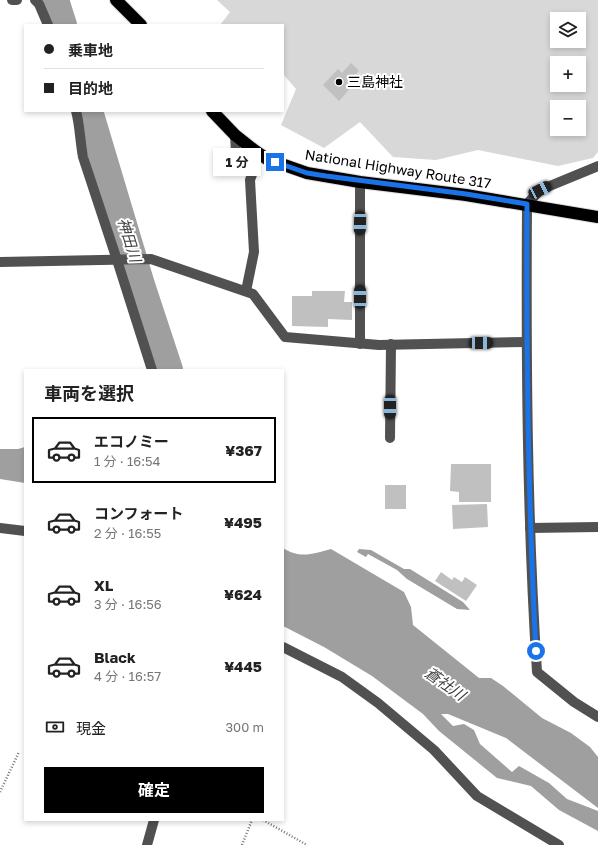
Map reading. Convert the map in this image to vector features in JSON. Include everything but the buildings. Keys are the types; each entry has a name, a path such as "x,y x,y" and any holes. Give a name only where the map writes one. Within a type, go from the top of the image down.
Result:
{"highway":[{"path":"116,0 140,24"},
{"name":"National Highway Route 317","path":"213,112 235,135 254,150 268,159 307,173 360,182 466,194 598,217"}],"street":[{"path":"12,0 17,0"},
{"path":"35,0 39,4 48,24"},
{"path":"76,112 83,157 118,260 152,369"},
{"path":"235,135 236,153 254,169 250,180 254,252 246,291"},
{"path":"598,166 540,190 527,204 526,342 530,528 537,672 574,702 598,717"},
{"path":"360,182 360,344"},
{"path":"0,262 151,259 253,294 285,337 360,344 526,342"},
{"path":"390,438 391,344"},
{"path":"0,528 24,531"},
{"path":"530,528 598,528"},
{"path":"284,648 342,677 378,703 434,750 477,796 559,845"},
{"path":"147,845 154,821"}],"path":[{"path":"0,792 19,752"},
{"path":"242,845 252,821"},
{"path":"265,821 307,845"}],"shaded area":[{"path":"217,0 598,0 598,152 593,158 558,166 478,150 436,160 393,157 360,122 324,148 281,125 296,89 284,75 284,24 221,24 230,12"}],"water":[{"path":"24,447 24,483 0,479 0,449 18,449"},
{"name":"蒼社川","path":"284,548 295,554 312,554 331,549 404,592 411,607 413,625 479,678 491,678 542,718 571,733 590,747 598,757 598,808 506,738 448,714 441,714 453,726 464,724 474,730 480,744 512,772 519,766 549,783 567,799 598,811 598,831 559,810 531,786 497,778 439,731 423,714 372,676 324,647 284,627"},
{"path":"359,549 371,550 404,569 410,569 463,602 470,610 457,609 407,579 397,570 368,554 366,557 357,552"}],"waterway":[{"name":"神田川","path":"55,0 63,24"},
{"name":"神田川","path":"89,112 141,285 169,369"}],"place":[{"name":"三島神社","path":"339,82"}],"route":[{"path":"275,162 307,173 360,182 466,194 512,203 527,204 526,342 530,528 536,651"}]}
